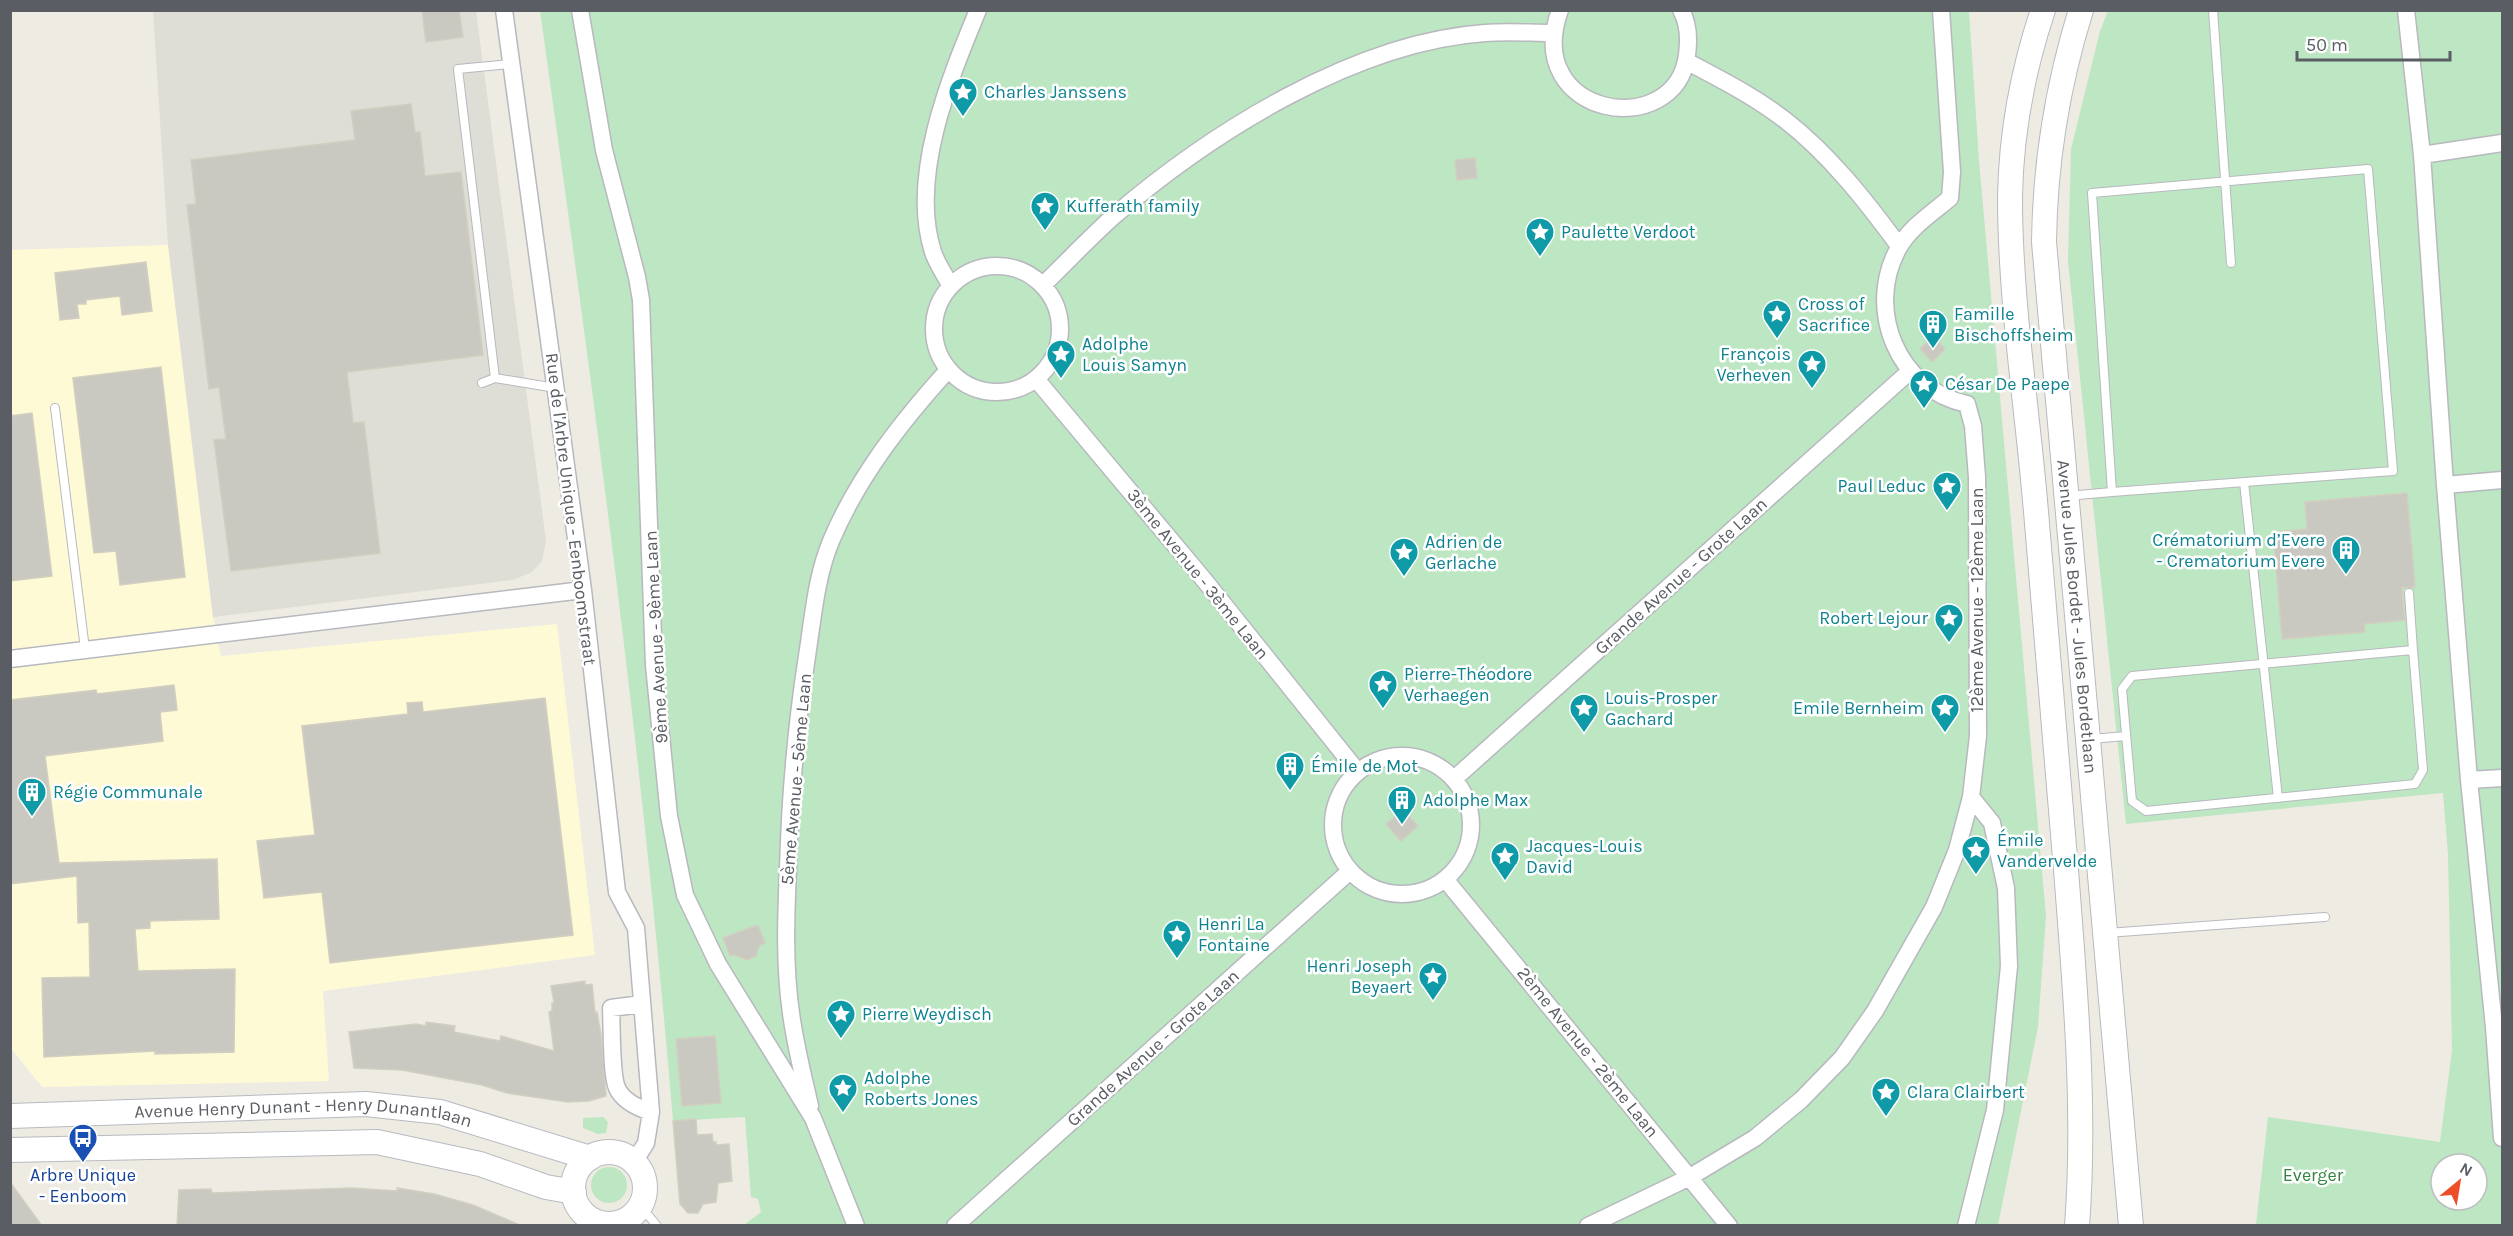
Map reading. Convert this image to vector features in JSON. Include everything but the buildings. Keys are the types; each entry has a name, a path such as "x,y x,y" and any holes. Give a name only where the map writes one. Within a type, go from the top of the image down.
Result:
{"main road":[{"name":"Avenue Jules Bordet - Jules Bordetlaan","path":"2043,10 2031,47 2017,115 2010,196 2014,279 2047,634 2075,978 2080,1106 2077,1226"},
{"name":"Avenue Jules Bordet - Jules Bordetlaan","path":"2081,10 2067,53 2052,121 2044,202 2044,242 2103,933 2131,1226"},
{"name":"Avenue Henry Dunant - Henry Dunantlaan","path":"10,1116 366,1104 440,1112 590,1158 611,1152 622,1154 634,1162"},
{"name":"Avenue Henry Dunant - Henry Dunantlaan","path":"10,1150 377,1142 480,1164 546,1187 574,1192"},
{"path":"590,1158 577,1173 574,1192 577,1203 591,1219 612,1224 628,1219 645,1190 644,1178 634,1162"}],"street":[{"name":"Rue de l'Arbre Unique - Eenboomstraat","path":"504,10 583,590 617,892 636,928 651,1112 646,1143 634,1162"},
{"name":"9ème Avenue - 9ème Laan","path":"580,10 604,150 641,300 654,665 669,816 685,895 718,964 813,1118 856,1226"},
{"path":"950,285 933,253 926,192 929,159 953,75 978,10"},
{"path":"1560,10 1553,33 1556,61 1570,86 1586,100 1604,107 1624,109 1645,105 1663,95 1677,80 1686,61 1689,39 1681,10"},
{"path":"1909,372 1892,340 1885,305 1887,278 1899,246 1925,218 1950,198 1952,172 1941,10"},
{"path":"2406,10 2422,155 2445,485 2469,780 2498,1027 2502,1138"},
{"path":"1043,285 1115,215 1192,156 1302,87 1409,46 1484,33 1553,33"},
{"path":"1686,61 1739,88 1786,121 1871,208 1899,246"},
{"path":"2422,155 2502,143"},
{"path":"989,265 1018,269 1043,285 1055,302 1060,322 1059,344 1051,363 1036,379 1019,388 1000,392 981,391 963,383 948,370 938,354 933,335 934,315 941,296 950,285 970,270 989,265"},
{"name":"5ème Avenue - 5ème Laan","path":"813,1118 791,1014 786,924 790,809 798,713 814,606 826,554 845,512 900,424 948,370"},
{"name":"12ème Avenue - 12ème Laan","path":"1588,1226 1690,1177 1755,1138 1801,1100 1842,1058 1875,1011 1934,907 1957,850 1971,797 1978,736 1977,477 1973,426 1967,404 1955,402 1923,385 1909,372"},
{"name":"Grande Avenue - Grote Laan","path":"1454,779 1909,372"},
{"name":"3ème Avenue - 3ème Laan","path":"1036,379 1205,581 1358,772"},
{"path":"2445,485 2502,480"},
{"path":"10,659 583,590"},
{"path":"1405,757 1431,762 1454,779 1464,794 1470,811 1471,829 1462,860 1445,879 1423,891 1399,894 1381,891 1364,883 1350,872 1340,856 1334,839 1333,821 1341,794 1358,772 1387,758 1405,757"},
{"path":"2469,780 2502,777"},
{"path":"1965,1226 1995,1110 2009,966 2006,888 1992,823 1971,797"},
{"name":"Grande Avenue - Grote Laan","path":"956,1226 1350,872"},
{"name":"2ème Avenue - 2ème Laan","path":"1445,879 1729,1226"},
{"path":"642,1004 611,1008 616,1082 624,1097 637,1107 651,1112"}],"lane":[{"path":"2213,10 2231,263"},
{"path":"495,378 458,69 511,64"},
{"path":"2065,496 2393,471 2368,169 2092,193 2112,492"},
{"path":"482,383 495,378 556,388"},
{"path":"55,408 85,649"},
{"path":"2244,482 2278,798"},
{"path":"2409,593 2423,770 2415,784 2146,811 2132,801 2122,689 2132,676 2413,650"},
{"path":"2088,739 2126,736"},
{"path":"2103,933 2325,917"},
{"path":"628,1219 649,1216 657,1226"}],"shaded area":[{"path":"153,11 476,11 546,541 542,561 532,572 513,580 213,617 168,245"},
{"path":"168,245 213,617 221,656 557,624 595,955 323,991 329,1081 42,1087 10,1047 10,250"}],"green space":[{"path":"540,11 1969,11 1979,160 2046,916 2038,1027 1998,1225 744,1225 761,1212 758,1199 751,1197 745,1117 673,1121 661,982 631,704 597,426"},
{"name":"Everger","path":"2108,11 2502,11 2502,1225 2256,1225 2268,1117 2440,1142 2452,1050 2448,855 2443,793 2126,824 2068,261 2071,149 2100,31"},
{"path":"603,1117 608,1122 606,1133 598,1134 583,1128 583,1118"},
{"path":"609,1167 622,1172 627,1185 622,1198 609,1203 596,1198 591,1185 596,1172"}],"place":[{"name":"Charles Janssens","path":"963,118"},
{"name":"Kufferath family","path":"1045,232"},
{"name":"Paulette Verdoot","path":"1540,258"},
{"name":"Cross of Sacrifice","path":"1777,340"},
{"name":"Famille Bischoffsheim","path":"1933,350"},
{"name":"Adolphe Louis Samyn","path":"1061,380"},
{"name":"François Verheven","path":"1812,390"},
{"name":"César De Paepe","path":"1924,410"},
{"name":"Paul Leduc","path":"1947,512"},
{"name":"Crématorium d’Evere - Crematorium Evere","path":"2346,576"},
{"name":"Adrien de Gerlache","path":"1404,578"},
{"name":"Robert Lejour","path":"1949,644"},
{"name":"Pierre-Théodore Verhaegen","path":"1383,710"},
{"name":"Louis-Prosper Gachard","path":"1584,734"},
{"name":"Emile Bernheim","path":"1945,734"},
{"name":"Émile de Mot","path":"1290,792"},
{"name":"Régie Communale","path":"32,818"},
{"name":"Adolphe Max","path":"1402,826"},
{"name":"Émile Vandervelde","path":"1976,876"},
{"name":"Jacques-Louis David","path":"1505,882"},
{"name":"Henri La Fontaine","path":"1177,960"},
{"name":"Henri Joseph Beyaert","path":"1433,1002"},
{"name":"Pierre Weydisch","path":"841,1040"},
{"name":"Adolphe Roberts Jones","path":"843,1114"},
{"name":"Clara Clairbert","path":"1886,1118"},
{"name":"Arbre Unique - Eenboom","path":"83,1164"}]}
